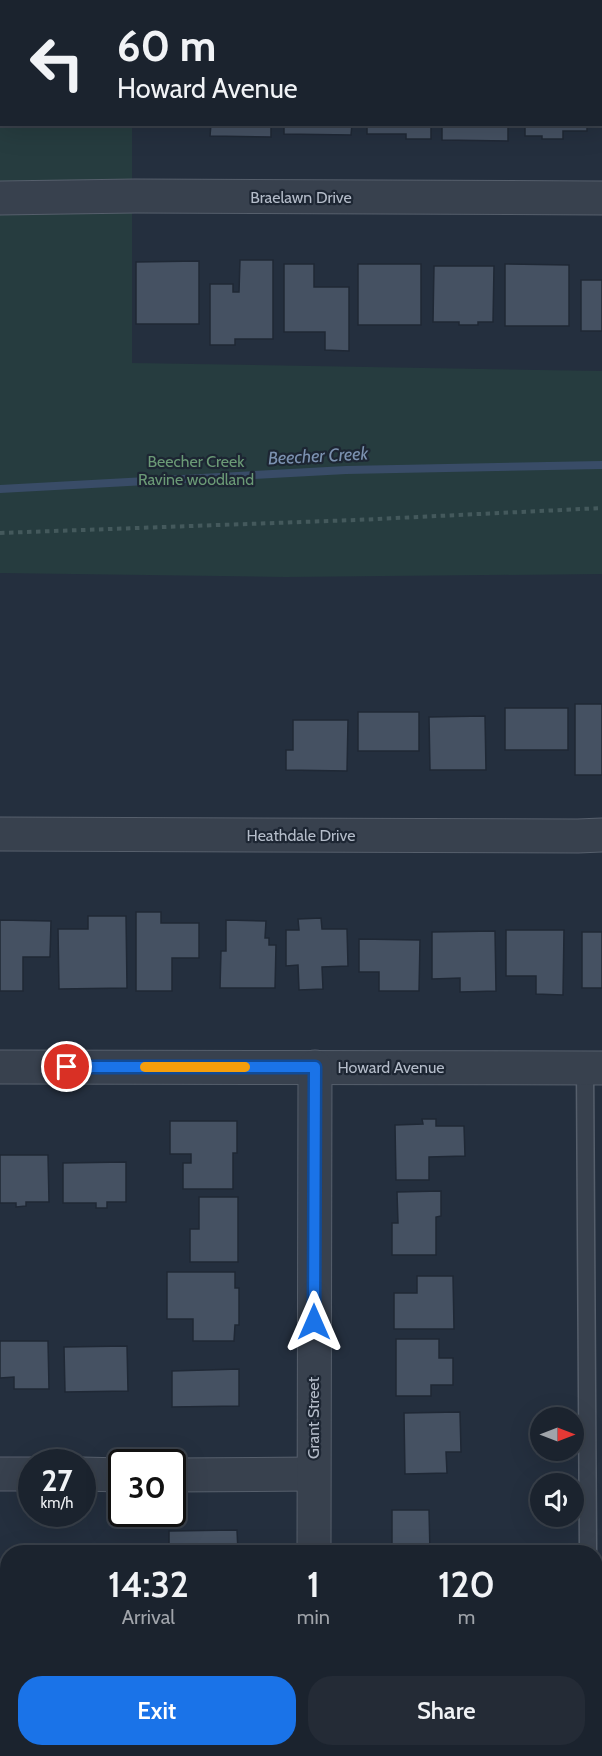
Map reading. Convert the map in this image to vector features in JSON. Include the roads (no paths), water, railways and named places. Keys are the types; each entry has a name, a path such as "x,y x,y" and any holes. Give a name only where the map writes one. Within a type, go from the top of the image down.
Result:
{"street":[{"name":"Braelawn Drive","path":"0,198 147,196 602,198"},
{"name":"Heathdale Drive","path":"0,834 578,837 602,835"},
{"name":"Howard Avenue","path":"0,1067 593,1067"},
{"name":"Grant Street","path":"314,1545 315,1067"},
{"path":"0,1474 18,1474"},
{"path":"186,1475 313,1474"}],"lane":[{"path":"588,1545 593,1067"}],"waterway":[{"name":"Beecher Creek","path":"0,489 346,470 602,465"}],"park label":[{"name":"Beecher Creek Ravine woodland","path":"196,470"}]}
